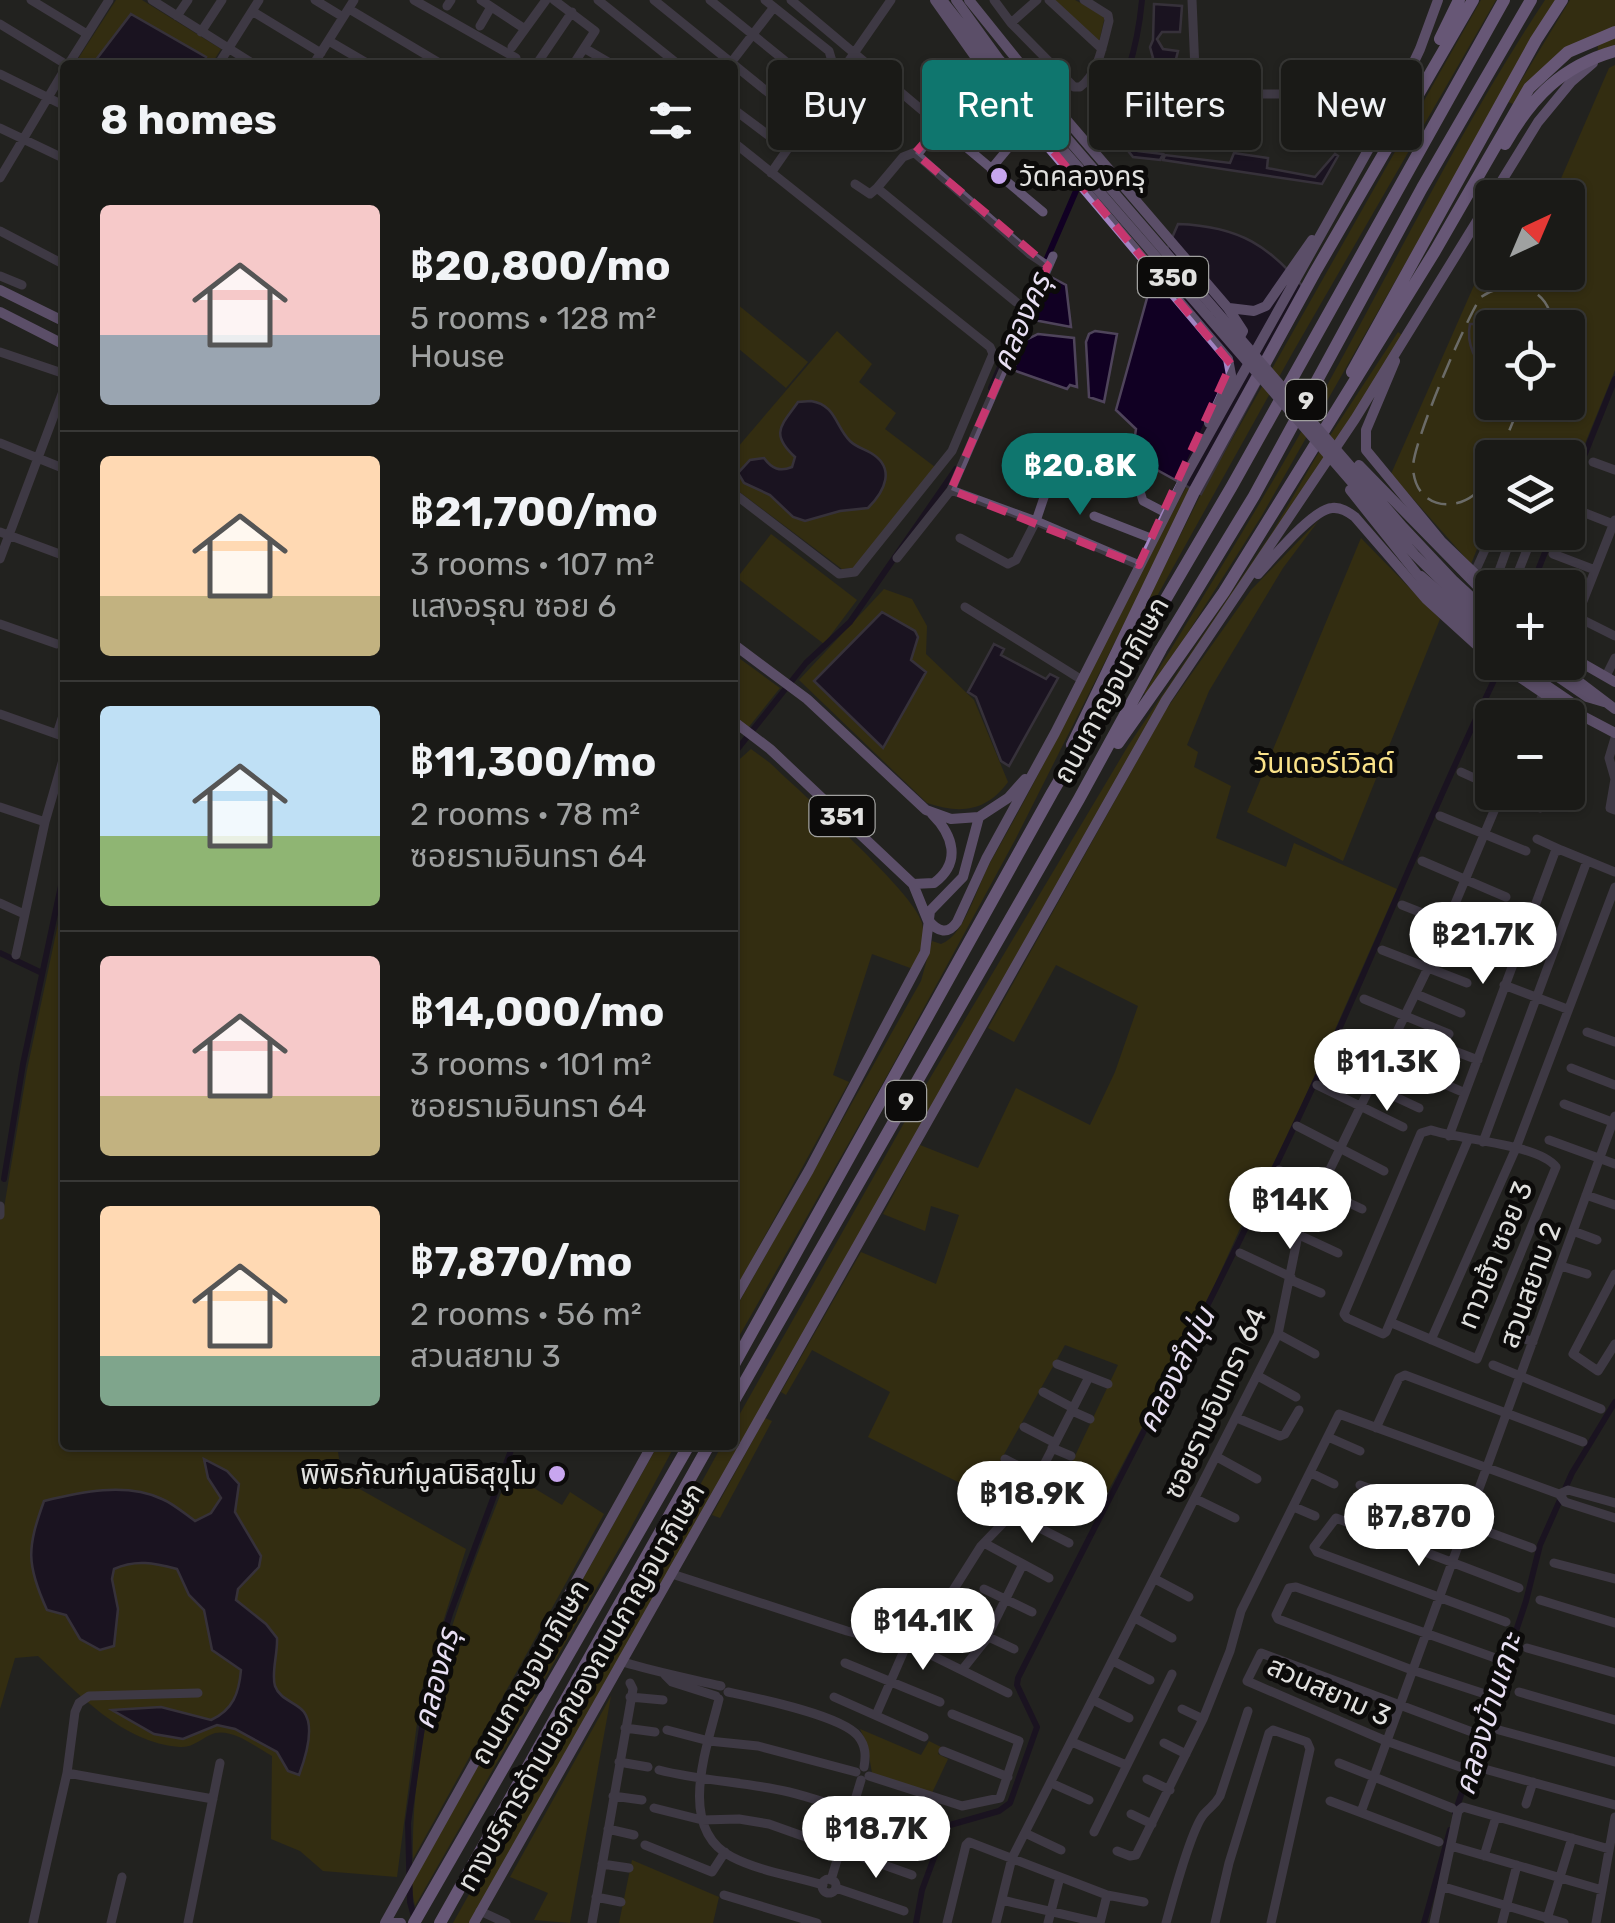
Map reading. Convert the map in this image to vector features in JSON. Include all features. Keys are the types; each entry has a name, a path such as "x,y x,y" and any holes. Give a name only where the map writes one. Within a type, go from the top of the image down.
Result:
{"highway":[{"path":"1422,81 1459,0"},
{"path":"1422,84 1472,0"},
{"name":"ถนนกาญจนาภิเษก","path":"738,1357 1052,793 1232,486 1504,0"},
{"name":"ถนนกาญจนาภิเษก","path":"738,1394 1161,649 1254,496 1422,188 1531,0"},
{"path":"1309,454 1435,218 1562,0"},
{"path":"1079,799 1224,592 1435,251 1529,88 1568,52 1615,32"},
{"path":"1435,251 1469,205 1525,110 1552,82 1578,63 1614,51"},
{"path":"1052,793 1090,705 1305,268 1380,150"},
{"name":"ถนนกาญจนาภิเษก","path":"414,1923 686,1450"},
{"name":"ถนนกาญจนาภิเษก","path":"441,1921 706,1450"}],"main road":[{"path":"938,0 976,60"},
{"name":"350","path":"938,0 991,60"},
{"name":"350","path":"956,0 999,60"},
{"path":"968,0 1242,326 1243,335 1228,346 1213,340"},
{"path":"1415,60 1438,0"},
{"name":"ทางบริการด้านนอกของถนนกาญจนาภิเษก","path":"474,1923 625,1682 672,1574 1166,700 1355,419 1547,111 1571,82 1614,51"},
{"name":"350","path":"1069,147 1430,556 1475,600"},
{"name":"350","path":"1069,149 1307,432 1415,555 1475,615"},
{"path":"928,922 939,930 954,927 1228,385 1230,364 1213,340 1050,150"},
{"path":"1185,476 1368,150"},
{"path":"1127,242 1123,225 1128,216 1135,212 1151,218"},
{"path":"1228,308 1263,308 1305,268"},
{"path":"0,290 60,320"},
{"path":"1272,299 1279,302 1280,311"},
{"path":"0,312 60,342"},
{"path":"1403,339 1364,439 1366,450 1474,574"},
{"path":"1228,385 1232,391 1241,380"},
{"name":"350","path":"1298,404 1475,576"},
{"name":"350","path":"1307,432 1425,585 1475,632"},
{"path":"1355,517 1354,489 1362,479 1375,474 1387,476"},
{"path":"1240,593 1322,511 1336,508 1355,517 1444,616 1475,643"},
{"path":"1379,545 1433,584 1475,622"},
{"name":"351","path":"738,647 808,699 932,813"},
{"path":"1585,657 1606,676"},
{"path":"1523,680 1615,735"},
{"path":"1537,680 1615,735"},
{"path":"1556,680 1587,698 1615,707"},
{"path":"1562,680 1587,698"},
{"path":"1578,680 1615,707"},
{"name":"351","path":"738,724 770,749 913,884 928,922"},
{"path":"738,1294 925,952 933,906 964,877 984,815 1008,798 1036,766"},
{"path":"932,813 950,819 1000,816 1005,827"},
{"path":"913,884 934,882 948,866 951,839 932,813"},
{"path":"392,1922 421,1860 649,1450"}],"street":[{"path":"31,0 87,34"},
{"path":"152,0 247,60"},
{"path":"177,16 188,0"},
{"path":"202,32 222,0"},
{"path":"221,60 259,0"},
{"path":"315,0 349,9 434,60"},
{"path":"414,0 514,53 546,0"},
{"path":"481,0 525,29"},
{"path":"554,0 594,27 594,34 576,60"},
{"path":"598,0 673,60"},
{"path":"654,0 725,60"},
{"path":"710,0 784,60"},
{"path":"790,0 922,112"},
{"path":"771,173 891,0"},
{"path":"994,0 1011,23 1074,86 1086,83 1102,49 1109,21 1108,14 1084,0"},
{"path":"1011,23 1038,0"},
{"path":"1049,0 1102,49"},
{"path":"1192,0 1196,94 1281,94"},
{"path":"70,60 106,1"},
{"path":"733,60 770,4 828,51 832,60"},
{"path":"480,26 491,6"},
{"path":"316,60 349,9"},
{"path":"252,12 321,52"},
{"path":"539,60 572,12"},
{"path":"0,24 60,62"},
{"path":"329,41 361,60"},
{"path":"584,48 604,60"},
{"path":"738,70 768,93"},
{"path":"0,74 60,104"},
{"path":"0,178 60,77"},
{"path":"738,112 768,135"},
{"path":"0,128 60,157"},
{"path":"855,184 870,194 904,157 922,145"},
{"path":"738,146 990,347 993,354 952,452 855,572 838,574 738,497"},
{"path":"967,150 1044,212"},
{"path":"991,169 1007,150"},
{"path":"897,558 951,490 1046,261 915,153"},
{"path":"877,188 1016,302"},
{"path":"0,231 60,262"},
{"path":"0,276 22,285"},
{"path":"0,352 60,372"},
{"path":"0,559 4,534 60,398"},
{"path":"0,443 60,467"},
{"path":"960,538 1008,564 1016,560 1036,520 1058,456"},
{"path":"1592,462 1615,470"},
{"path":"1127,481 1139,488 1143,501 1166,512"},
{"path":"951,490 1036,520 1139,565"},
{"path":"1585,512 1614,522 1585,595"},
{"path":"1094,516 1153,539"},
{"path":"4,534 60,554"},
{"path":"1474,574 1485,550"},
{"path":"1553,554 1595,570"},
{"path":"964,607 1082,680"},
{"path":"1585,622 1615,636"},
{"path":"0,624 57,644"},
{"path":"1606,676 1615,658"},
{"path":"1541,700 1543,694"},
{"path":"0,714 60,736"},
{"path":"1612,809 1615,779 1609,758 1615,735"},
{"path":"16,955 60,770"},
{"path":"1461,772 1475,778"},
{"path":"0,807 45,822"},
{"name":"ซอยรามอินทรา 64","path":"996,1923 1012,1858 1278,1334 1298,1235 1406,1016 1496,810"},
{"path":"1440,816 1526,852"},
{"path":"1537,839 1615,872"},
{"path":"1449,1136 1558,851"},
{"path":"1422,861 1506,897"},
{"path":"1483,1142 1588,861"},
{"path":"1392,1324 1431,1340 1516,1148 1615,887"},
{"path":"0,903 24,914"},
{"path":"1402,905 1488,939"},
{"path":"1382,950 1467,984"},
{"path":"1504,986 1567,1009"},
{"path":"1416,994 1461,1013"},
{"path":"1364,999 1448,1034"},
{"path":"1587,1032 1615,1042"},
{"path":"1344,1042 1465,1093"},
{"path":"1449,1049 1478,1060"},
{"path":"1571,1068 1615,1085"},
{"path":"1317,1085 1403,1128"},
{"path":"1372,1086 1419,1108"},
{"path":"1564,1104 1614,1120"},
{"name":"สวนสยาม 2","path":"1360,1812 1614,1120"},
{"path":"1296,1126 1384,1171"},
{"path":"1468,1140 1392,1324 1383,1334 1347,1318 1344,1314 1421,1133 1430,1130 1516,1148"},
{"path":"1549,1140 1615,1164"},
{"name":"ทาวเฮ้า ซอย 3","path":"1431,1340 1477,1359 1556,1167 1551,1161 1516,1148"},
{"path":"1279,1170 1362,1209"},
{"path":"1586,1195 1615,1204"},
{"path":"0,1206 0,1214"},
{"path":"1258,1216 1338,1253"},
{"path":"1574,1230 1597,1240"},
{"path":"1240,1253 1321,1293"},
{"path":"1561,1266 1587,1274"},
{"path":"1615,1274 1572,1354 1600,1370 1615,1344"},
{"path":"1278,1334 1316,1354"},
{"path":"1514,1335 1533,1342"},
{"path":"1058,1364 1108,1384"},
{"path":"1493,1365 1601,1409"},
{"path":"1376,1428 1399,1378 1404,1375 1583,1442"},
{"path":"1258,1376 1296,1397"},
{"path":"891,1642 926,1624 940,1611 984,1543 1016,1511 1089,1377"},
{"path":"1043,1392 1090,1419"},
{"path":"1237,1418 1280,1436 1299,1410"},
{"path":"1117,1851 1136,1855 1170,1790 1230,1651 1241,1611 1340,1414 1562,1494 1615,1518"},
{"path":"1024,1427 1072,1456"},
{"path":"1328,1437 1360,1450"},
{"path":"1217,1457 1257,1479"},
{"path":"1005,1459 1088,1509"},
{"path":"1311,1473 1334,1484"},
{"path":"1360,1485 1532,1548"},
{"path":"990,1492 1069,1543"},
{"path":"1562,1494 1615,1503"},
{"path":"1196,1499 1235,1518"},
{"path":"1294,1507 1315,1516"},
{"path":"1506,1622 1316,1552 1314,1547 1336,1518 1520,1588"},
{"path":"984,1543 1049,1578"},
{"path":"962,1670 988,1636 1023,1564"},
{"path":"1554,1564 1615,1579"},
{"path":"672,1574 847,1632 906,1646 1008,1692"},
{"path":"1154,1579 1189,1597"},
{"name":"สวนสยาม 3","path":"1488,1695 1412,1670 1276,1615 1292,1586 1501,1660"},
{"path":"984,1588 1032,1612"},
{"path":"1540,1600 1615,1623"},
{"path":"1134,1618 1172,1638"},
{"path":"963,1625 1014,1649"},
{"path":"876,1715 906,1646"},
{"path":"1528,1648 1615,1674"},
{"name":"สวนสยาม 3","path":"1463,1768 1386,1741 1248,1681 1260,1654 1472,1732"},
{"path":"1113,1661 1150,1680"},
{"path":"844,1663 940,1702"},
{"path":"625,1682 673,1672 721,1693 790,1706 853,1731 864,1746 862,1774 817,1923 724,1895"},
{"path":"1094,1832 1172,1674"},
{"path":"1201,1675 1216,1682"},
{"path":"625,1682 662,1700"},
{"path":"592,1923 625,1728 625,1682"},
{"path":"1519,1692 1615,1720"},
{"path":"33,1923 79,1703 89,1696 198,1693"},
{"path":"721,1693 699,1795 702,1820 714,1843 735,1859 904,1911"},
{"path":"834,1697 924,1736"},
{"path":"1093,1700 1129,1718"},
{"path":"1182,1708 1203,1719"},
{"path":"1166,1923 1179,1875 1204,1814 1220,1796 1248,1710"},
{"path":"668,1730 709,1741 758,1746 962,1806 1000,1798 1019,1741 952,1714"},
{"path":"625,1728 656,1732"},
{"path":"1215,1923 1229,1863 1269,1732 1273,1730 1307,1742 1310,1749 1271,1923"},
{"path":"1499,1730 1615,1762"},
{"path":"1072,1742 1126,1764"},
{"path":"1164,1743 1186,1754"},
{"path":"943,1751 1008,1777"},
{"path":"619,1762 648,1767"},
{"path":"188,1923 220,1763"},
{"path":"1339,1763 1457,1808 1609,1849"},
{"path":"659,1770 701,1781 749,1783 794,1793 922,1836"},
{"path":"1488,1770 1615,1804"},
{"path":"67,1774 213,1799"},
{"path":"1147,1779 1170,1790"},
{"path":"1526,1804 1533,1782"},
{"path":"1051,1783 1088,1800"},
{"path":"614,1796 642,1800"},
{"path":"1330,1801 1440,1842"},
{"path":"654,1808 702,1820 739,1819 769,1824 912,1875"},
{"path":"1434,1923 1457,1808"},
{"path":"1131,1814 1152,1824"},
{"path":"1484,1856 1496,1817"},
{"path":"1596,1923 1611,1864 1609,1849 1615,1817"},
{"path":"608,1828 634,1834"},
{"path":"1025,1832 1061,1850"},
{"path":"1547,1919 1572,1838"},
{"path":"947,1923 967,1843 1107,1895 1144,1902"},
{"path":"645,1845 712,1872 725,1852"},
{"path":"1451,1846 1602,1890"},
{"path":"602,1864 629,1868"},
{"path":"1502,1923 1517,1866"},
{"path":"111,1923 122,1876"},
{"path":"1048,1923 1060,1877"},
{"path":"1444,1887 1564,1923"},
{"path":"1002,1900 1100,1923 1107,1895"},
{"path":"596,1897 621,1902"},
{"path":"480,1910 506,1923"}],"highlighted area":[{"path":"968,94 1012,133 1023,115 1231,364 1139,565 951,490 1048,266 915,153"}],"green space":[{"path":"116,0 142,0 221,49 214,60 77,60"},
{"path":"1055,0 1075,0 1105,16 1099,42"},
{"path":"1481,0 1496,0 1422,128 1422,104"},
{"path":"1545,0 1559,0 1261,517 1148,696 1144,693 1278,472 1456,147"},
{"path":"1570,0 1615,0 1615,48 1598,51 1597,37 1513,104 1508,102"},
{"path":"1615,65 1615,370 1585,443 1585,440 1475,440 1477,550 1471,564 1391,474 1475,283 1475,290 1585,290 1585,180 1560,180 1609,68"},
{"path":"1396,150 1409,150 1112,677 1201,494"},
{"path":"738,305 808,362 786,388 738,348"},
{"path":"837,331 872,364 859,382 896,413 885,429 935,467 854,568 842,569 738,491 738,447"},
{"path":"1398,332 1402,335 1343,431 1196,650 470,1923 453,1923 719,1450 738,1450 738,1417 917,1100 1128,746 1273,531"},
{"path":"1187,486 1192,489 1015,840 738,1338 738,1304 921,981 932,941 941,944 950,939 964,920"},
{"path":"1319,520 1283,568 1209,691 1187,745 1198,752 1194,767 1231,786 1216,838 1286,867 1294,843 1397,889 1292,1127 1198,1322 1104,1499 1065,1477 1118,1365 1065,1345 982,1494 868,1437 890,1392 812,1350 786,1395 781,1392 861,1252 936,1284 959,1215 931,1206 925,1231 883,1214 920,1145 978,1168 1016,1088 1090,1125 1115,1072 1138,1006 1056,965 1014,1042 988,1028 1165,711 1251,590"},
{"path":"771,534 857,600 824,644 738,577"},
{"name":"วันเดอร์เวิลด์","path":"1361,538 1440,619 1343,861 1247,812"},
{"path":"884,589 912,599 927,626 926,654 974,700 1008,782 981,805 950,809 927,803 799,680"},
{"path":"738,657 780,688 748,728 738,721"},
{"path":"751,749 829,818 899,889 922,923 923,935 913,969 872,954 833,1075 849,1082 738,1285 738,761"},
{"path":"60,915 60,1450 338,1450 342,1479 466,1549 421,1692 397,1877 323,1871 300,1851 271,1839 272,1756 237,1736 215,1733 180,1747 139,1736 102,1714 38,1656 15,1658 0,1709 0,1210 4,1208 27,1070"},
{"path":"765,1418 772,1421 720,1518 712,1515"},
{"path":"655,1450 672,1450 415,1906 411,1885"},
{"path":"509,1473 562,1505 570,1492 604,1514 413,1859 414,1809 429,1710 456,1614"},
{"path":"611,1696 570,1923 534,1920 548,1893 510,1877"},
{"path":"860,1729 921,1755 929,1741 941,1747 938,1754 948,1759 932,1793 872,1773"},
{"path":"632,1860 719,1897 713,1923 619,1923"}],"shaded area":[{"path":"1154,4 1182,6 1180,32 1162,32 1157,39 1163,49 1178,51 1176,60 1150,60"},
{"path":"131,14 206,57 204,60 96,60"},
{"path":"1127,150 1163,154 1160,160 1133,157"},
{"path":"1234,153 1268,158 1267,168 1315,177 1335,154 1338,156 1322,184 1163,160 1165,155 1230,163"},
{"path":"1178,224 1219,229 1252,242 1281,263 1308,293 1201,494 1139,460 1133,449 1136,429 1116,410 1149,291"},
{"path":"1053,278 1066,285 1071,327 1034,320"},
{"path":"1095,331 1117,334 1104,402 1089,397 1086,342"},
{"path":"1038,334 1074,338 1077,387 1070,385 1067,389 1013,370 1026,340"},
{"path":"811,401 826,407 850,441 879,459 883,466 883,487 868,508 805,521 793,517 770,495 744,483 738,473 750,460 764,458 776,468 792,467 795,457 782,442 781,429 798,402"},
{"path":"882,612 915,631 918,637 911,660 926,672 883,748 814,681"},
{"path":"994,644 1004,649 1001,655 1046,679 1050,674 1058,678 1009,766 1001,761 976,697 968,692"},
{"path":"204,1459 227,1471 239,1484 235,1512 261,1556 259,1567 238,1589 236,1600 277,1638 275,1686 307,1718 308,1743 299,1775 288,1771 277,1752 235,1729 217,1725 183,1739 154,1734 112,1710 161,1707 211,1720 233,1700 241,1670 212,1650 204,1610 189,1595 177,1569 145,1563 114,1569 118,1609 114,1646 100,1650 80,1639 66,1615 47,1610 35,1580 32,1544 44,1501 88,1492 133,1491 166,1501 195,1521 211,1513 221,1498 208,1478"}],"waterway":[{"name":"คลองครุ","path":"1131,60 1142,0"},
{"name":"คลองครุ","path":"991,388 1079,184"},
{"path":"1475,324 1470,324 1469,339 1475,356"},
{"name":"คลองลำนุ่น","path":"1585,454 1615,379"},
{"name":"คลองครุ","path":"738,748 806,663 850,622 956,469"},
{"name":"คลองลำนุ่น","path":"1538,570 1546,550"},
{"name":"คลองลำนุ่น","path":"916,1923 922,1890 944,1831 950,1825 999,1811 1010,1803 1037,1727 1017,1685 1018,1678 1269,1180 1494,680"},
{"path":"4,1179 23,1064 60,890"},
{"path":"0,953 42,973"},
{"name":"คลองบ้านเกาะ","path":"1455,1813 1526,1601 1540,1545 1572,1473 1615,1402"},
{"name":"คลองครุ","path":"414,1917 410,1902 408,1823 428,1686 450,1614 511,1450"},
{"name":"คลองบ้านเกาะ","path":"1424,1923 1450,1830"}],"railway":[{"path":"1475,494 1447,504 1424,495 1417,484 1415,455 1441,382 1481,297 1505,288 1528,289 1537,294 1548,310"},
{"path":"1505,440 1514,420"}],"place":[{"name":"วัดคลองครุ","path":"999,176"},
{"name":"พิพิธภัณฑ์มูลนิธิสุขุโม","path":"557,1474"}]}
